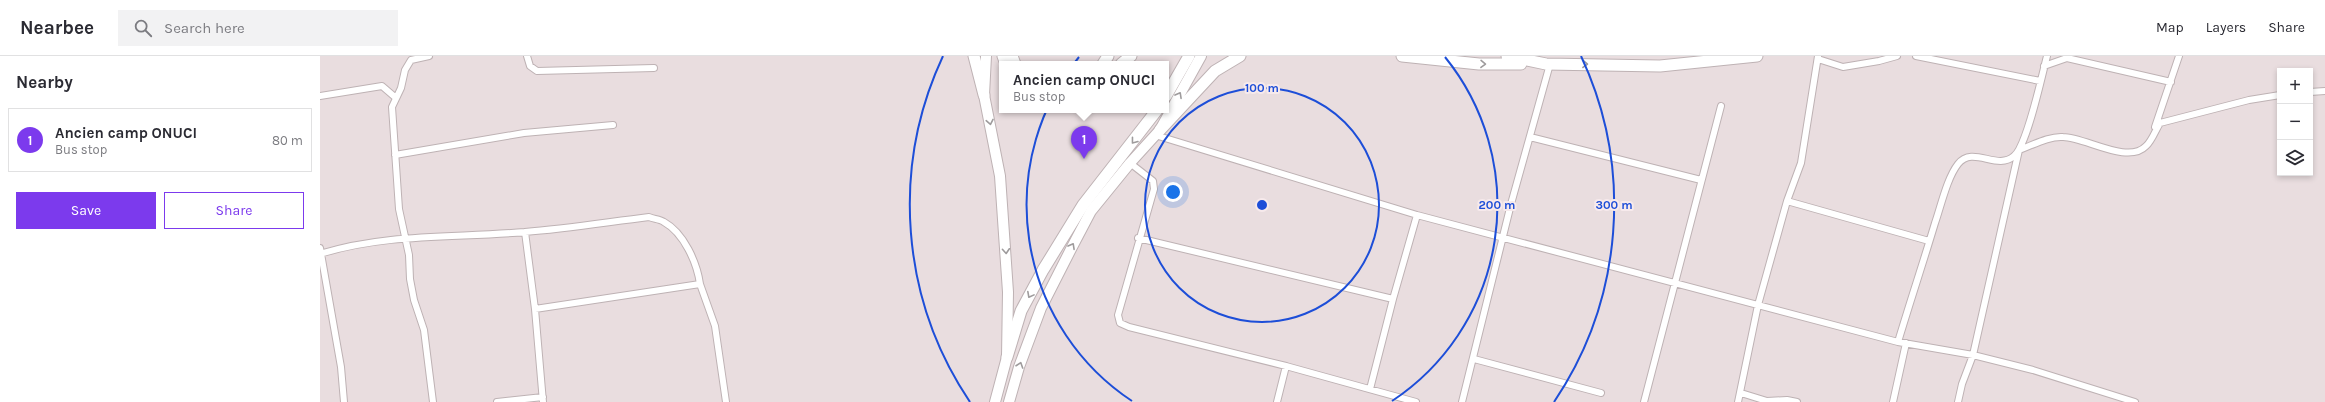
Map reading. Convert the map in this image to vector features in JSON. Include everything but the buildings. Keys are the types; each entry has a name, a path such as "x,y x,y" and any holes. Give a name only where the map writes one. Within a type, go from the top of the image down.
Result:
{"highway":[{"path":"974,56 984,96"},
{"path":"1169,91 1189,56"},
{"path":"1157,133 1214,71 1240,56"},
{"path":"1402,56 1479,64 1660,66 1757,56"},
{"path":"1506,56 1548,64"},
{"path":"1007,357 1021,311 1043,270 1083,205 1155,113"}],"main road":[{"path":"986,56 984,96 1000,176 1008,292 1007,357 995,402"},
{"path":"1169,112 1201,56"},
{"path":"1009,402 1019,367 1041,308 1091,211 1130,163 1157,133 1168,113"}],"street":[{"path":"429,56 411,60 405,70 402,88 392,107 399,209 409,254 410,279 414,300 424,330 433,402"},
{"path":"527,56 530,66 538,71 654,68"},
{"path":"1738,402 1758,305 1801,163 1818,58 1843,67 1879,61 1897,56"},
{"path":"1916,56 2040,81"},
{"path":"1958,402 1962,384 1973,355 2019,150 2046,56"},
{"path":"2152,136 2171,82 2178,56"},
{"path":"2044,66 2067,58 2171,82"},
{"path":"1462,402 1474,359 1502,238 1530,137 1548,64"},
{"path":"320,96 382,86 396,98"},
{"path":"2313,92 2325,91"},
{"path":"1898,342 1945,192 1957,165 1964,158 1971,156 2007,160 2019,150 2062,136 2075,138 2117,151 2134,153 2146,146 2160,123 2249,100 2277,95"},
{"path":"1644,402 1721,106"},
{"path":"395,154 524,133 613,124"},
{"path":"1157,133 1417,215 1898,342 1973,355 2033,370 2135,402"},
{"path":"1530,137 1701,180"},
{"path":"1130,163 1153,181 1154,189 1138,238 1118,315 1120,323 1129,327 1286,366 1416,402"},
{"path":"1788,202 1930,241"},
{"path":"1370,389 1393,298 1417,215"},
{"path":"320,254 339,248 405,238 525,232 649,217 664,222 687,244 698,270 700,284 715,326 726,402"},
{"path":"497,402 543,400 535,309 525,232"},
{"path":"1138,238 1393,298"},
{"path":"320,248 341,367 344,402"},
{"path":"535,309 700,284"},
{"path":"1893,402 1906,343"},
{"path":"1474,359 1601,393"},
{"path":"1277,402 1286,366"},
{"path":"1741,393 1767,401 1788,400 1797,402"}],"place":[{"name":"Ancien camp ONUCI","path":"1084,159"}]}
